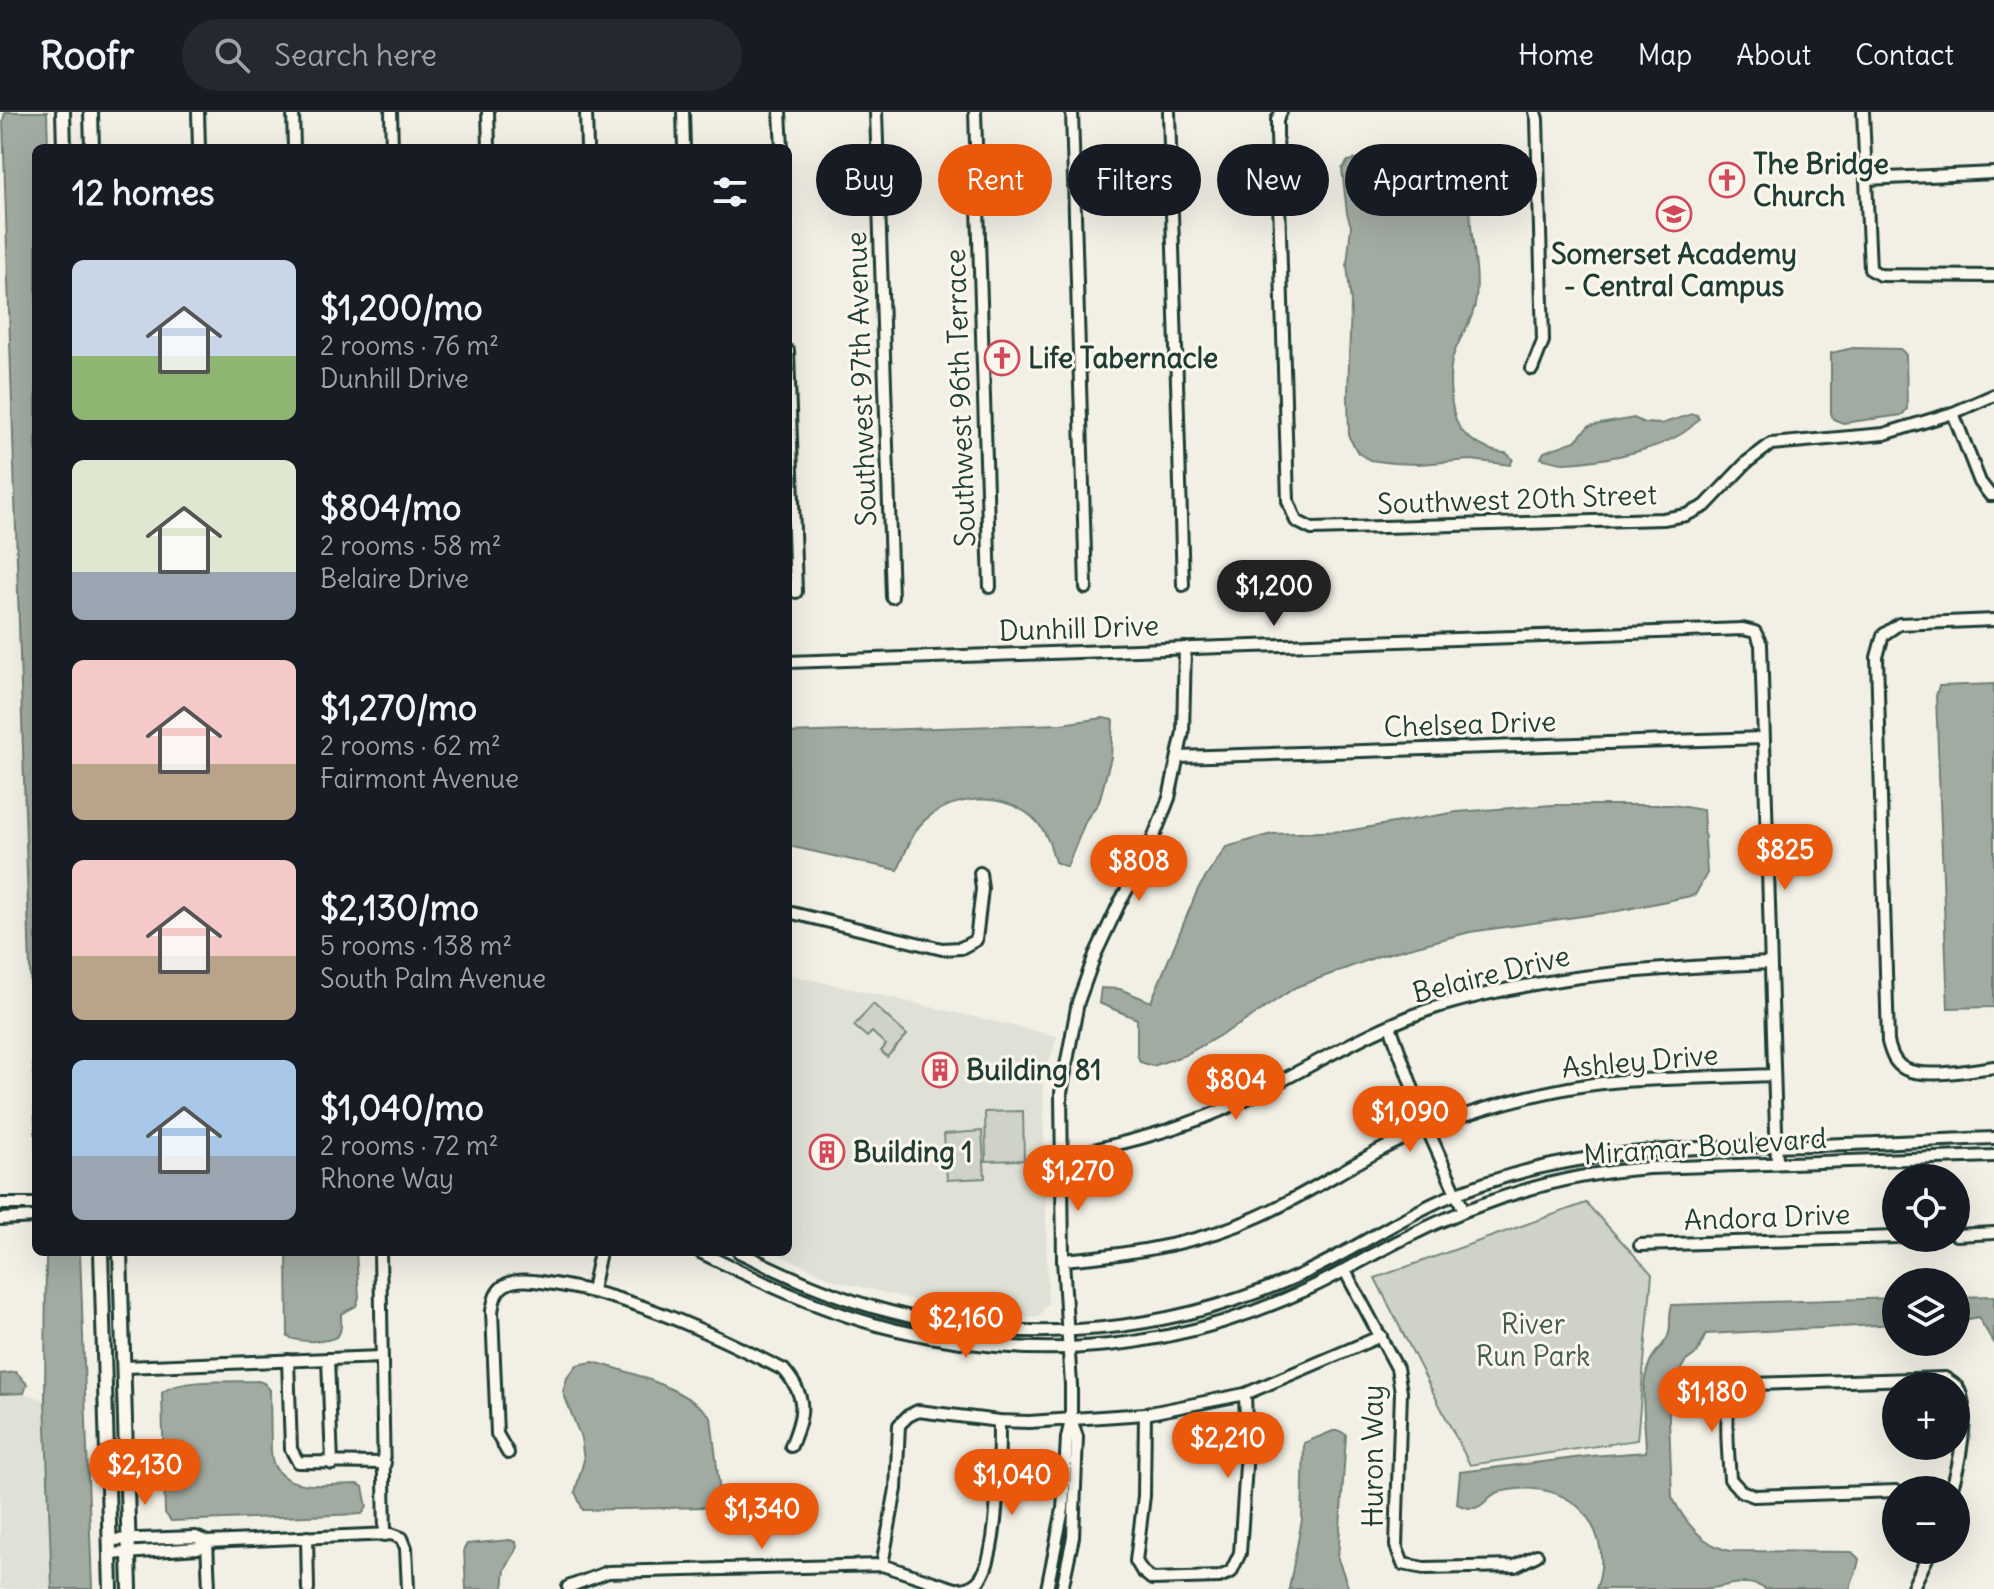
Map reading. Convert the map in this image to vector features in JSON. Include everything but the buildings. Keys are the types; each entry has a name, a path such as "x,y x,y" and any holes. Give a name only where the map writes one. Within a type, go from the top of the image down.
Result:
{"main road":[{"path":"63,112 64,144"},
{"path":"91,112 92,144"},
{"path":"101,1256 111,1589"},
{"path":"120,1256 130,1589"}],"street":[{"path":"198,112 199,144"},
{"path":"293,112 294,144"},
{"path":"391,112 392,144"},
{"path":"488,112 489,144"},
{"path":"586,112 587,144"},
{"path":"683,112 684,144"},
{"path":"780,112 782,144"},
{"name":"Southwest 97th Avenue","path":"876,112 892,597"},
{"name":"Southwest 96th Terrace","path":"975,112 990,587"},
{"path":"1072,112 1086,588"},
{"path":"1169,112 1183,585"},
{"name":"Southwest 20th Street","path":"1281,112 1277,120 1277,134 1288,501 1296,521 1312,529 1663,519 1686,515 1705,506 1747,462 1771,444 1884,434 1953,413 1994,395"},
{"path":"1532,369 1543,341 1535,112"},
{"path":"1863,112 1870,269 1880,275 1994,276"},
{"path":"1866,179 1994,173"},
{"path":"1953,413 1980,482 1992,495"},
{"path":"792,472 796,592"},
{"path":"1994,620 1899,624 1883,635 1877,657 1888,1042 1892,1057 1903,1068 1921,1073 1994,1067"},
{"name":"Dunhill Drive","path":"792,662 1743,629 1755,632 1761,644 1763,738"},
{"path":"1047,1589 1063,1509 1071,1420 1063,1260 1061,1093 1078,1002 1101,942 1159,827 1183,732 1185,648"},
{"path":"1763,738 1777,1163"},
{"name":"Chelsea Drive","path":"1178,757 1763,738"},
{"path":"792,913 942,949 961,948 976,940 982,889 980,873"},
{"name":"Belaire Drive","path":"1060,1158 1157,1135 1224,1109 1316,1061 1438,1007 1586,975 1769,963"},
{"path":"1390,1026 1427,1128 1464,1211"},
{"name":"Ashley Drive","path":"1063,1260 1120,1255 1187,1240 1254,1219 1320,1186 1377,1150 1427,1128 1488,1108 1558,1091 1620,1081 1774,1075"},
{"name":"Miramar Boulevard","path":"748,1256 808,1284 891,1313 974,1328 1014,1331 1136,1325 1229,1303 1338,1257 1457,1193 1537,1168 1632,1152 1994,1138"},
{"name":"Miramar Boulevard","path":"709,1256 786,1292 896,1330 1008,1349 1068,1349 1123,1344 1194,1331 1270,1306 1464,1211 1555,1181 1615,1171 1994,1156"},
{"path":"0,1204 32,1204"},
{"path":"0,1219 32,1217"},
{"path":"1970,1234 1994,1233"},
{"name":"Andora Drive","path":"1640,1245 1882,1237"},
{"path":"380,1256 385,1535"},
{"path":"592,1290 599,1256"},
{"name":"Huron Way","path":"1345,1271 1397,1368 1401,1392 1396,1546 1403,1564 1424,1568 1515,1566 1537,1555"},
{"path":"508,1453 497,1434 492,1311 495,1295 504,1285 535,1281 592,1290 660,1312 784,1370 796,1384 802,1402 802,1419 791,1446"},
{"path":"882,1565 896,1489 899,1425 918,1411 999,1421 1071,1420 1145,1414 1245,1394 1381,1336"},
{"path":"125,1367 381,1357"},
{"path":"328,1359 332,1464"},
{"path":"288,1360 291,1449 294,1458 309,1464 385,1463"},
{"path":"1882,1379 1753,1384 1737,1389 1728,1408 1730,1479 1734,1485 1754,1496 1882,1491"},
{"path":"1145,1414 1144,1496 1136,1561 1152,1579 1219,1577 1231,1572 1240,1553 1244,1511 1245,1394"},
{"path":"1062,1589 1073,1537 1077,1437 1071,1420"},
{"path":"568,1587 608,1572 882,1565 957,1589 968,1589 981,1578 995,1522 999,1421"},
{"path":"110,1547 128,1539 196,1537 207,1542 385,1535 402,1538 406,1548 408,1589"},
{"path":"307,1537 308,1589"},
{"path":"110,1547 128,1553 199,1548 207,1542"},
{"path":"207,1542 209,1589"},
{"path":"1912,1589 1924,1564"}],"shaded area":[{"path":"5,112 47,112 48,144 32,144 32,1031"},
{"path":"1345,165 1345,195 1342,169"},
{"path":"1348,216 1470,216 1477,289 1475,307 1452,360 1452,403 1459,427 1468,437 1487,448 1506,453 1513,459 1510,465 1471,460 1393,463 1370,460 1358,453 1349,437 1351,303 1347,265 1351,226"},
{"path":"1853,348 1901,349 1906,355 1907,409 1902,415 1843,423 1833,419 1831,353"},
{"path":"1692,414 1699,419 1688,429 1637,452 1565,463 1541,458 1544,452 1575,441 1589,426 1634,418 1644,423 1661,424"},
{"path":"1994,684 1994,1007 1948,1008 1936,696 1939,686"},
{"path":"1103,718 1113,720 1111,757 1099,802 1086,820 1067,867 1055,862 1044,832 1026,812 995,801 962,802 932,814 916,830 898,870 792,847 792,733 1061,724"},
{"path":"1553,805 1673,805 1703,810 1707,873 1695,895 1618,911 1470,932 1379,956 1296,987 1242,1023 1185,1055 1153,1066 1140,1062 1137,1054 1137,1019 1099,1003 1101,988 1120,989 1151,1002 1198,889 1226,847 1272,834 1347,831 1457,812"},
{"path":"792,975 1057,1036 1043,1082 1048,1304 1038,1317 964,1313 837,1281 782,1256 792,1256"},
{"path":"46,1256 80,1256 92,1589 52,1589 45,1400"},
{"path":"287,1256 356,1256 359,1297 356,1306 341,1314 339,1334 315,1341 288,1337"},
{"path":"1994,1296 1994,1343 1978,1317 1970,1319 1970,1297"},
{"path":"1882,1298 1882,1325 1706,1334 1697,1353 1685,1362 1668,1392 1672,1497 1695,1531 1711,1544 1730,1551 1852,1552 1859,1559 1850,1589 1765,1589 1743,1583 1704,1589 1596,1589 1601,1564 1598,1539 1591,1523 1574,1503 1539,1489 1512,1489 1494,1494 1479,1507 1457,1504 1460,1472 1646,1452 1646,1372 1668,1336 1672,1305"},
{"path":"593,1362 672,1390 711,1417 719,1502 707,1507 583,1510 575,1492 584,1460 581,1438 563,1392 567,1378 577,1365"},
{"path":"16,1372 27,1384 24,1393 0,1394 0,1374"},
{"path":"258,1381 270,1390 274,1466 292,1481 304,1484 358,1484 363,1487 367,1507 362,1514 171,1521 165,1513 162,1393 169,1388 193,1383"},
{"path":"24,1393 45,1400 52,1589 0,1589 0,1394"},
{"path":"1333,1431 1346,1435 1338,1559 1349,1589 1289,1589 1302,1520 1304,1443"},
{"path":"516,1542 517,1548 505,1570 503,1589 466,1589 464,1549 467,1544"}],"green space":[{"path":"873,1004 907,1035 887,1057 881,1051 886,1045 872,1032 867,1037 854,1026"},
{"path":"1023,1111 1024,1160 986,1161 985,1112"},
{"path":"982,1131 985,1178 947,1180 944,1134"},
{"name":"River Run Park","path":"1586,1203 1652,1274 1637,1440 1470,1465 1375,1278"}],"place":[{"name":"The Bridge Church","path":"1727,180"},
{"name":"Somerset Academy - Central Campus","path":"1674,214"},
{"name":"Life Tabernacle","path":"1002,358"},
{"name":"Building 81","path":"940,1070"},
{"name":"Building 1","path":"827,1152"}]}
